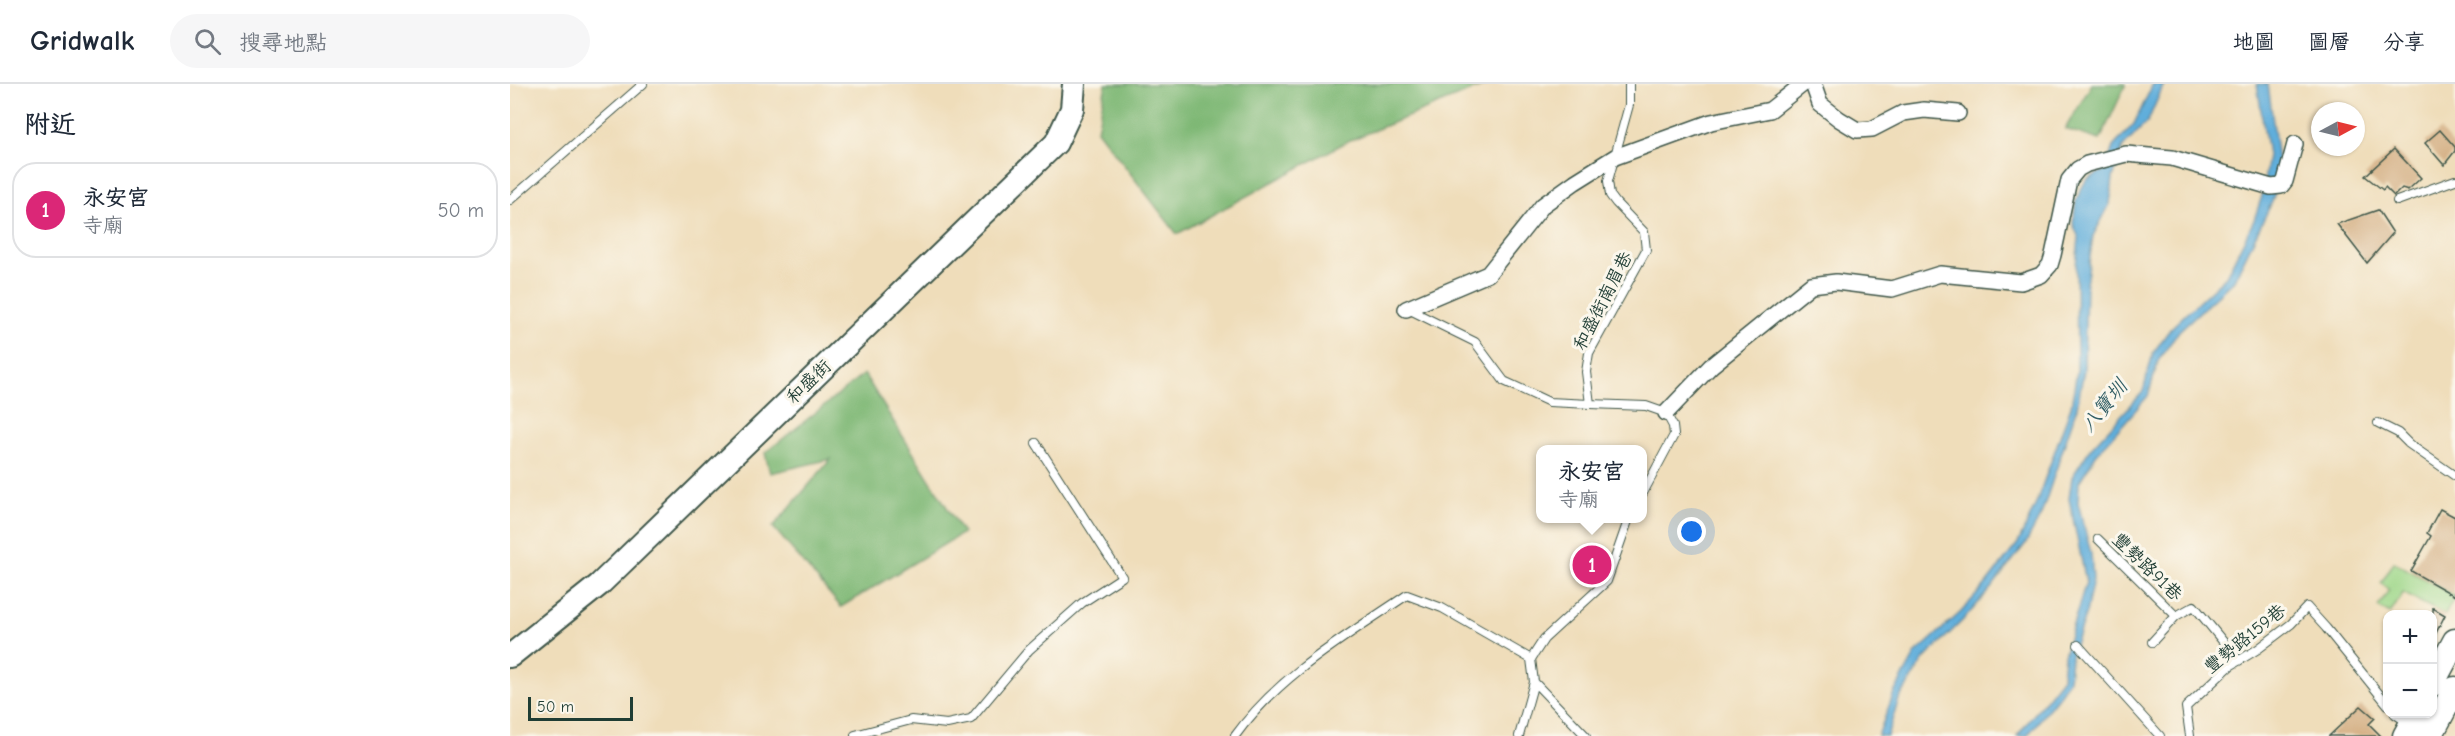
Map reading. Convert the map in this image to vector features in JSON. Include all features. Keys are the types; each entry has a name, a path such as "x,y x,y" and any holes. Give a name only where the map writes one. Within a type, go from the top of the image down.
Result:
{"main road":[{"name":"和盛街","path":"510,656 599,585 1056,143 1072,109 1074,84"},
{"path":"2437,676 2455,641"},
{"path":"2412,725 2455,689"}],"street":[{"path":"1406,309 1488,274 1543,205 1615,157 1711,122 1770,110 1803,84"},
{"path":"1813,84 1820,104 1857,130 1872,129 1903,113 1923,110 1958,113"},
{"path":"1666,413 1711,366 1811,285 1836,282 1892,289 1940,274 2022,282 2041,275 2050,265 2053,255 2069,180 2078,169 2087,164 2126,154 2172,158 2271,187 2281,186 2285,181 2295,144"}],"lane":[{"path":"510,200 643,84"},
{"name":"和盛街南眉巷","path":"1590,404 1586,372 1589,353 1646,250 1644,232 1610,195 1608,181 1629,105 1629,84"},
{"path":"2397,201 2455,180"},
{"path":"1406,309 1475,342 1504,381 1549,402 1646,406 1666,413 1673,426 1674,435 1647,486"},
{"path":"2378,423 2398,433 2409,444 2455,476"},
{"path":"855,736 911,720 947,724 971,719 1029,650 1082,603 1122,577 1036,443"},
{"path":"1519,736 1534,682 1531,659 1544,639 1607,581 1628,523"},
{"name":"豐勢路91巷","path":"2097,539 2176,616"},
{"path":"1235,736 1251,713 1303,665 1407,595 1442,608 1531,659"},
{"name":"豐勢路91巷","path":"2152,642 2176,616 2194,606 2239,661"},
{"name":"豐勢路159巷","path":"2190,736 2186,707 2230,666 2291,624 2307,607 2383,699"},
{"path":"2078,645 2160,736"},
{"path":"1534,682 1586,736"}],"green space":[{"path":"1106,84 1488,84 1348,141 1177,234 1097,130"},
{"path":"2092,84 2126,84 2100,140 2065,129"},
{"path":"864,374 963,533 841,607 773,527 831,459 770,473 765,453"},
{"path":"2394,562 2455,596 2445,615 2403,593 2392,610 2383,610 2378,607 2389,590 2381,583"}],"water":[{"name":"八寶圳","path":"2153,84 2164,84 2148,121 2123,147 2113,178 2110,204 2093,236 2086,285 2084,370 2077,407 2041,515 2026,543 1992,587 1924,659 1899,699 1887,736 1878,736 1893,695 1916,653 1961,612 1986,584 2018,543 2035,506 2071,406 2077,371 2076,265 2079,238 2073,224 2076,200 2086,180 2105,170 2113,147 2134,124"},
{"name":"八寶圳","path":"2257,84 2268,84 2280,175 2272,202 2234,280 2179,331 2159,359 2148,396 2096,455 2079,482 2078,503 2091,553 2093,579 2086,613 2071,656 2069,680 2027,736 2017,736 2062,679 2064,655 2086,582 2069,499 2072,477 2090,449 2143,392 2153,353 2170,329 2226,276 2254,220 2262,196 2268,155"}],"building":[{"path":"2440,130 2455,147 2455,151 2444,165 2425,143"},
{"path":"2394,149 2421,178 2408,190 2402,188 2394,196 2385,187 2383,190 2365,176"},
{"path":"2378,210 2393,233 2367,263 2337,224"},
{"path":"2440,509 2455,517 2455,596 2411,571 2431,536 2427,533"},
{"path":"1599,552 1605,568 1604,572 1584,579 1577,560"},
{"path":"2437,610 2445,615 2437,631"},
{"path":"2361,706 2375,718 2369,724 2381,736 2329,736"}],"place":[{"name":"永安宮","path":"1592,565"}]}
